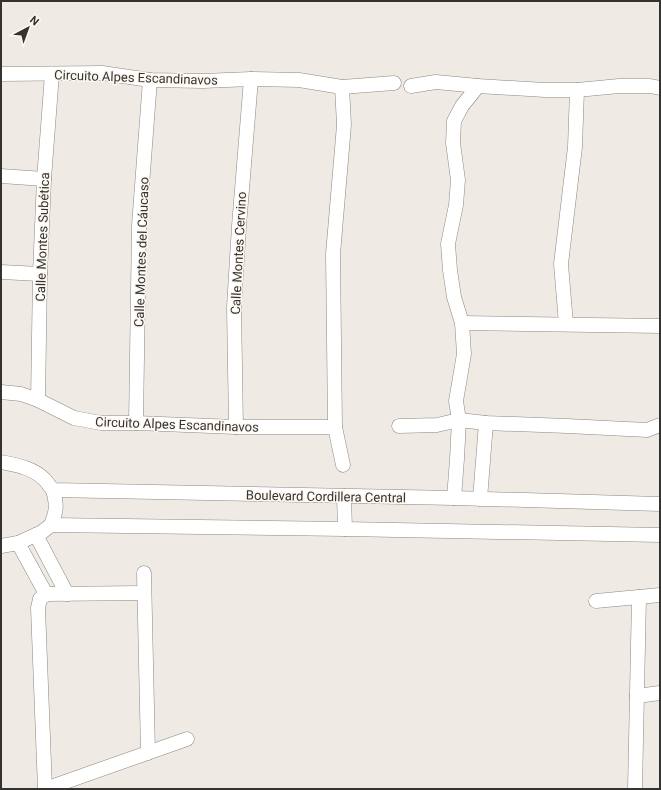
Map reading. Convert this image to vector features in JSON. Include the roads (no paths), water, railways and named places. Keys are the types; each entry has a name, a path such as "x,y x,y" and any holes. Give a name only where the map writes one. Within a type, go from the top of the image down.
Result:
{"street":[{"name":"Circuito Alpes Escandinavos","path":"1,74 102,73 150,80 299,80 342,87 394,83"},
{"name":"Calle Montes Subética","path":"38,400 40,274 44,179 52,74"},
{"name":"Calle Montes Cervino","path":"236,426 234,307 238,226 251,79"},
{"name":"Calle Montes del Cáucaso","path":"136,423 139,225 150,80"},
{"path":"411,86 436,82 512,89 578,90 619,86 650,86 660,88"},
{"path":"454,498 458,420 456,401 464,354 462,323 454,297 448,244 456,205 458,180 453,143 454,121 462,106 478,86"},
{"path":"342,87 344,125 333,254 335,426 343,465"},
{"path":"566,324 561,264 575,147 578,90"},
{"path":"1,176 44,179"},
{"path":"1,272 40,274"},
{"path":"462,323 660,326"},
{"name":"Circuito Alpes Escandinavos","path":"1,392 21,394 38,400 74,418 101,424 136,423 236,426 335,426"},
{"path":"399,426 437,425 458,420 486,423 612,427 647,430 660,425"},
{"path":"480,499 486,423"},
{"path":"1,462 16,464 33,471 44,479 53,490 56,501 56,513 51,525 42,532 18,543 1,546"},
{"name":"Boulevard Cordillera Central","path":"53,490 454,498 660,504"},
{"path":"344,496 344,528"},
{"path":"51,525 344,528 660,535"},
{"path":"36,535 67,594"},
{"path":"18,543 46,594"},
{"path":"144,573 148,753"},
{"path":"144,593 46,594 40,599 38,608 45,789 187,739"},
{"path":"596,601 660,595"},
{"path":"635,789 639,597"},
{"path":"637,696 660,693"}]}
